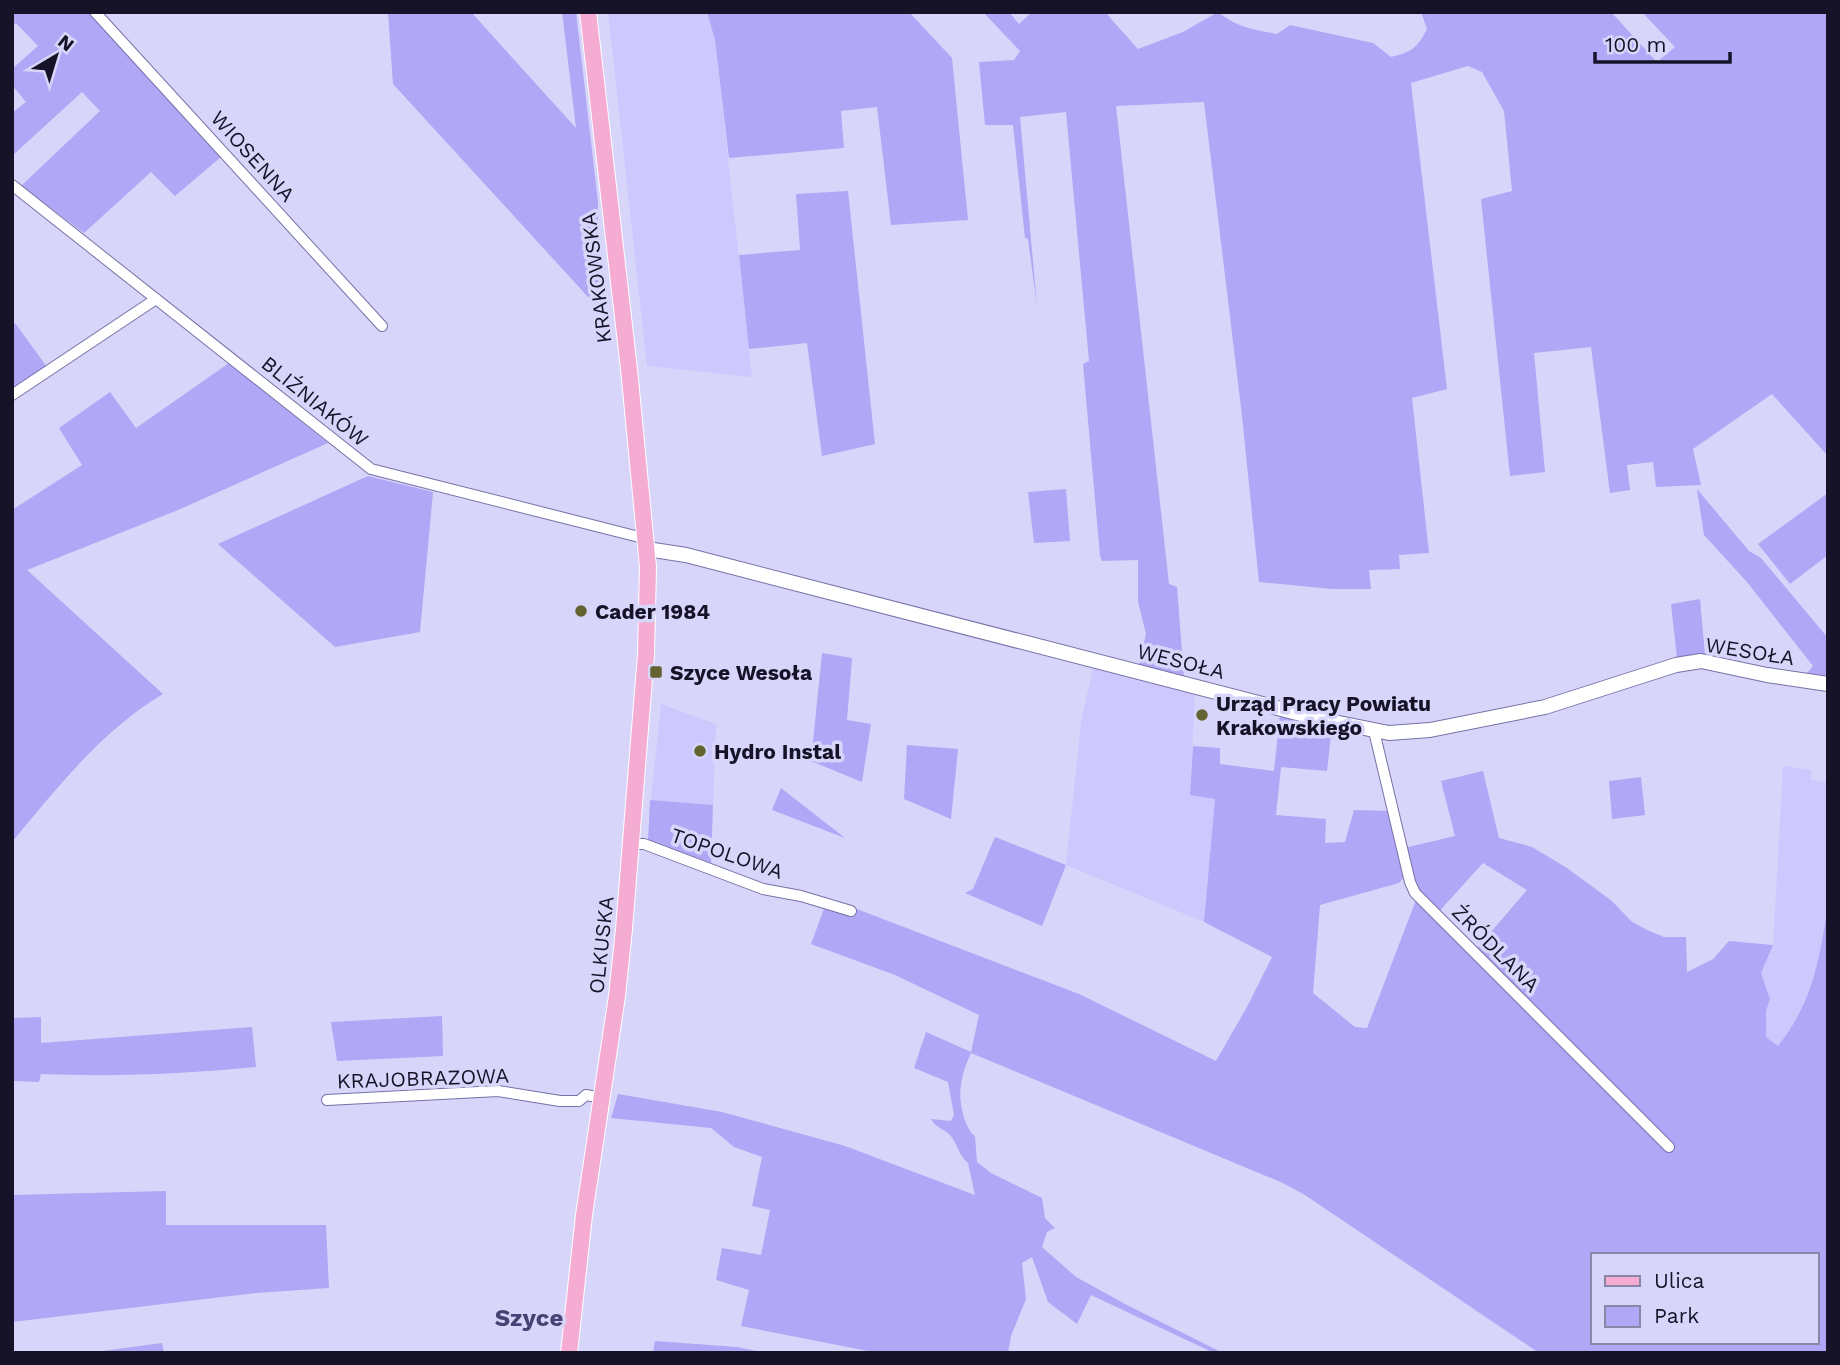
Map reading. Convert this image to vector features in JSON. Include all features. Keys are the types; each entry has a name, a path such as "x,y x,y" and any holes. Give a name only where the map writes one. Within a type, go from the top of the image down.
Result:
{"main road":[{"name":"KRAKOWSKA","path":"588,12 647,544"},
{"name":"OLKUSKA","path":"569,1353 584,1215 617,996 646,654 647,544"}],"street":[{"name":"WIOSENNA","path":"95,12 382,326"},
{"name":"BLIŹNIAKÓW","path":"12,185 371,469 647,544"},
{"path":"12,394 156,299"},
{"name":"WESOŁA","path":"647,544 1374,731 1403,733 1430,730 1545,707 1676,665 1701,661 1766,675 1828,684"},
{"name":"ŹRÓDLANA","path":"1374,731 1410,882 1415,893 1669,1147"},
{"name":"TOPOLOWA","path":"631,844 644,844 763,889 801,896 851,911"},
{"name":"KRAJOBRAZOWA","path":"327,1100 498,1091 560,1101 579,1101 586,1095 602,1098"}],"shaded area":[{"path":"608,12 707,12 715,40 752,377 647,366"},
{"path":"1093,667 1195,692 1190,795 1215,799 1204,922 1066,865 1081,722"},
{"path":"661,704 716,724 713,805 651,800"},
{"path":"1783,766 1811,770 1811,780 1825,782 1828,779 1828,907 1816,973 1803,1009 1778,1046 1766,1037 1766,1011 1770,999 1761,973 1773,945"}],"green space":[{"path":"12,12 92,12 221,157 175,196 151,172 84,233 21,186 100,111 82,92 12,156 12,113 26,102 12,85 12,69 38,46 16,23 12,26"},
{"path":"388,12 471,12 576,128 562,12 576,12 598,202 600,310 393,84"},
{"path":"707,12 909,12 952,58 968,220 891,225 877,107 841,111 844,148 729,158 715,40"},
{"path":"983,12 1009,12 1019,24 1032,12 1105,12 1138,49 1183,32 1218,12 1239,25 1260,31 1277,34 1290,25 1373,43 1391,57 1409,51 1420,41 1427,29 1421,12 1611,12 1657,62 1675,47 1642,12 1828,12 1828,456 1772,394 1693,449 1701,485 1656,487 1653,462 1627,465 1630,490 1610,493 1591,347 1534,353 1545,472 1510,476 1481,199 1512,191 1504,111 1482,72 1468,66 1411,83 1447,389 1412,398 1429,553 1399,555 1400,569 1369,570 1371,589 1332,589 1259,582 1204,102 1116,106 1169,584 1177,587 1184,677 1139,665 1146,634 1138,602 1138,560 1102,561 1100,556 1083,364 1089,361 1066,112 1020,117 1037,306 1028,239 1025,238 1013,125 985,125 979,62 1014,60 1020,51"},
{"path":"848,191 875,444 822,456 807,343 749,349 739,255 800,250 796,194"},
{"path":"15,323 47,367 12,390 12,325"},
{"path":"229,363 328,443 178,510 27,570 163,694 100,743 63,781 12,842 12,510 82,465 59,428 110,392 136,428"},
{"path":"368,476 433,492 420,632 335,647 218,544"},
{"path":"1066,489 1070,541 1034,543 1028,492"},
{"path":"1697,489 1749,551 1761,558 1828,638 1828,676 1807,673 1813,666 1747,582 1704,535"},
{"path":"1828,493 1828,555 1790,584 1758,544"},
{"path":"1700,599 1705,655 1677,658 1671,604"},
{"path":"822,653 852,658 847,720 871,724 862,782 811,761"},
{"path":"1280,714 1332,727 1327,771 1281,767 1276,815 1326,819 1325,843 1345,842 1354,810 1390,811 1400,849 1455,836 1441,781 1483,771 1499,838 1532,847 1567,868 1612,901 1631,921 1647,930 1664,937 1686,937 1687,972 1713,959 1729,941 1773,945 1761,973 1770,999 1766,1011 1766,1037 1778,1046 1800,1013 1807,997 1828,907 1828,1353 1539,1353 1305,1195 1283,1183 971,1053 962,1077 960,1098 965,1120 975,1136 977,1162 991,1173 1042,1198 1045,1218 1055,1228 1047,1232 1042,1247 1076,1277 1223,1353 1214,1353 1091,1295 1077,1324 1048,1302 1032,1257 1022,1263 1026,1299 1011,1336 1008,1353 878,1353 741,1326 749,1290 716,1280 722,1248 761,1255 770,1210 752,1206 762,1157 734,1147 711,1128 611,1118 618,1094 722,1112 845,1146 975,1195 968,1163 949,1134 931,1119 951,1121 954,1115 948,1082 914,1068 926,1032 971,1052 979,1015 895,975 811,944 825,906 836,901 1079,994 1216,1061 1272,957 1204,922 1215,799 1190,795 1193,746 1220,748 1220,764 1274,771","holes":["1483,863 1527,890 1472,954 1434,917","1404,877 1416,900 1367,1028 1355,1027 1313,993 1320,905 1399,883"]},
{"path":"907,745 958,749 951,819 904,799"},
{"path":"1641,777 1645,815 1612,819 1609,781"},
{"path":"781,788 845,838 772,810"},
{"path":"650,800 713,805 711,865 648,841"},
{"path":"995,837 1066,865 1042,926 965,893 973,889"},
{"path":"442,1016 443,1056 337,1061 331,1022"},
{"path":"41,1017 41,1043 252,1027 256,1067 149,1074 41,1074 39,1082 12,1081 12,1018"},
{"path":"166,1191 166,1225 326,1225 329,1288 256,1293 12,1322 12,1195"},
{"path":"655,1341 737,1347 767,1353 653,1353"},
{"path":"162,1343 164,1353 88,1353"}],"place":[{"name":"Cader 1984","path":"581,611"},
{"name":"Szyce Wesoła","path":"656,672"},
{"name":"Urząd Pracy Powiatu Krakowskiego","path":"1202,715"},
{"name":"Hydro Instal","path":"700,751"}],"district":[{"name":"Szyce","path":"529,1318"}]}
